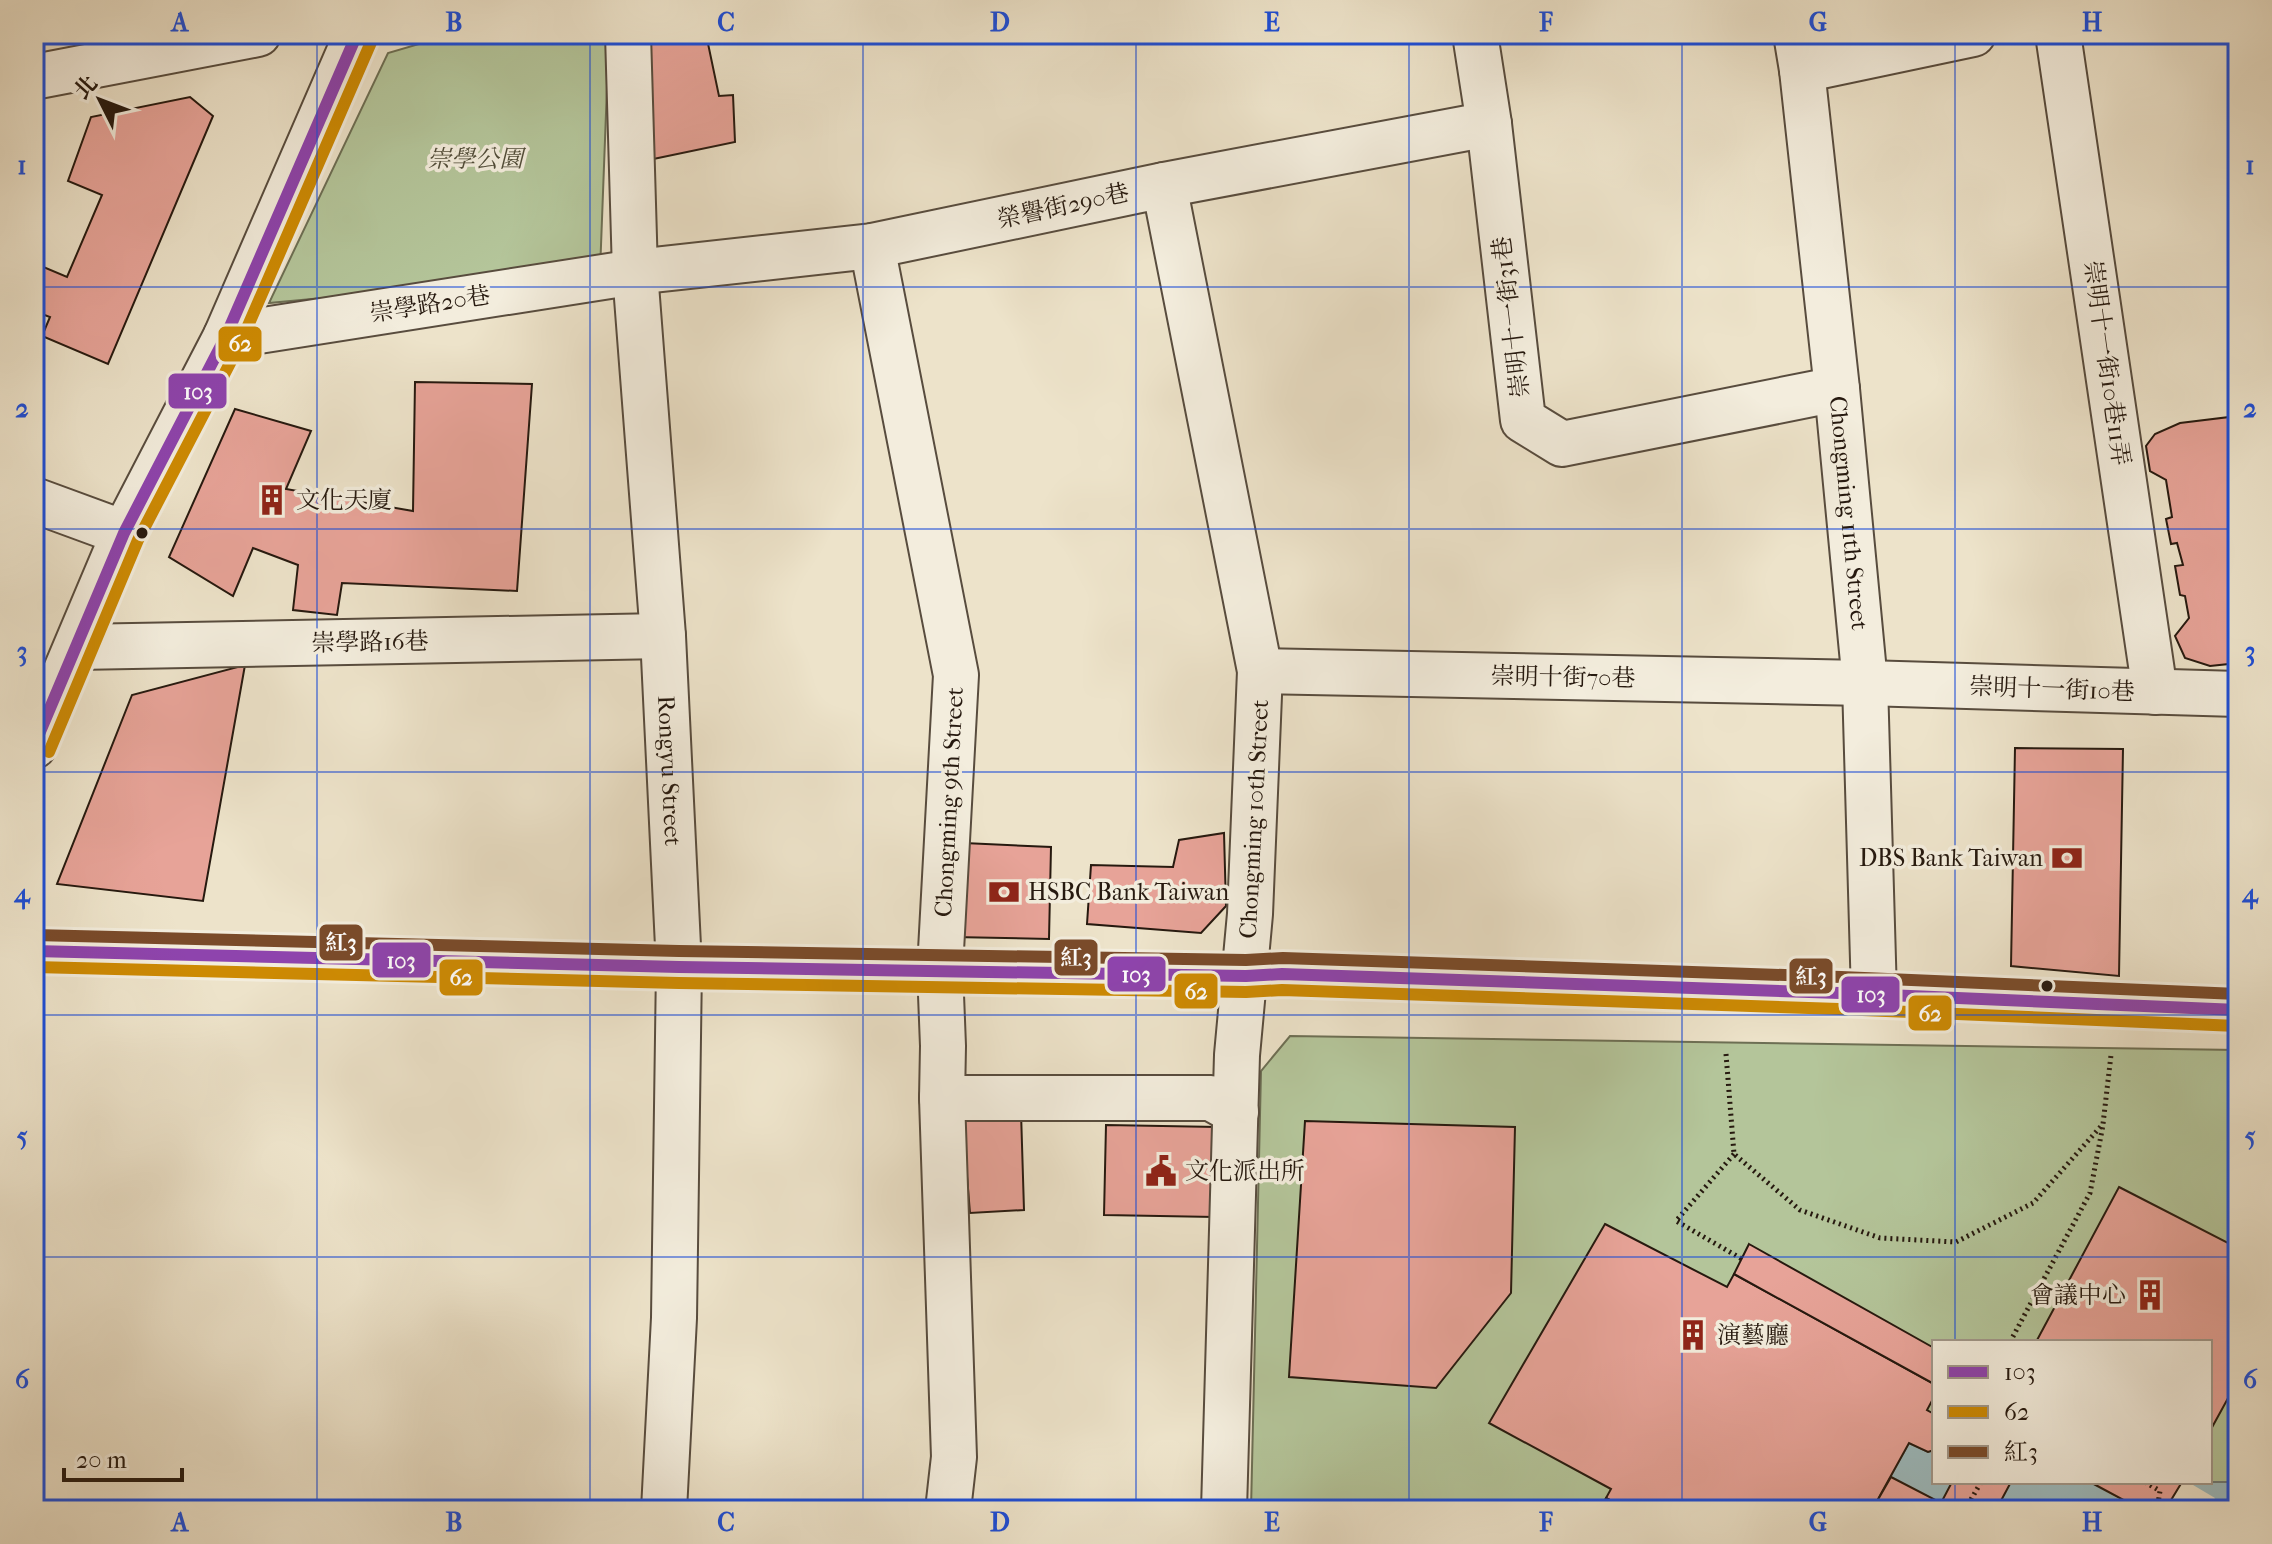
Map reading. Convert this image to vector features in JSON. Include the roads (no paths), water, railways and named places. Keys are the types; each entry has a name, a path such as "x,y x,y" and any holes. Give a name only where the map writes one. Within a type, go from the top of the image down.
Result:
{"street":[{"path":"36,68 258,34"},
{"path":"34,746 124,533 226,336 357,34"},
{"name":"Rongyu Street","path":"628,34 635,272 663,636 679,967 674,1318 664,1510"},
{"name":"崇明十一街31巷","path":"1475,34 1489,124 1523,420 1562,444 1837,389"},
{"path":"1799,52 1973,34"},
{"name":"崇明十一街10巷11弄","path":"2058,34 2155,692"},
{"name":"Chongming 11th Street","path":"1799,52 1837,389 1865,683 1874,995"},
{"name":"榮譽街290巷","path":"635,272 872,246 1164,185 1489,124"},
{"name":"Chongming 10th Street","path":"1164,185 1260,671 1246,976 1237,1055 1224,1510"},
{"name":"Chongming 9th Street","path":"872,246 956,675 940,969 954,1457 948,1510"},
{"name":"崇學路20巷","path":"226,336 635,272"},
{"path":"34,500 124,533"},
{"name":"崇學路16巷","path":"77,647 663,636"},
{"name":"崇明十街70巷","path":"1260,671 1865,683"},
{"name":"崇明十一街10巷","path":"1865,683 2238,694"},
{"path":"34,951 679,967 1246,976 1282,974 2238,1010"},
{"path":"942,1098 1211,1098 1236,1112"}],"water":[{"path":"1909,1443 1928,1452 1932,1451 1932,1484 2238,1482 2238,1510 1872,1510"}],"place":[{"name":"文化天廈","path":"272,500"},
{"name":"DBS Bank Taiwan","path":"2067,858"},
{"name":"HSBC Bank Taiwan","path":"1004,892"},
{"name":"文化派出所","path":"1161,1171"},
{"name":"會議中心","path":"2150,1295"},
{"name":"演藝廳","path":"1693,1335"}],"park label":[{"name":"崇學公園","path":"475,159"}]}
